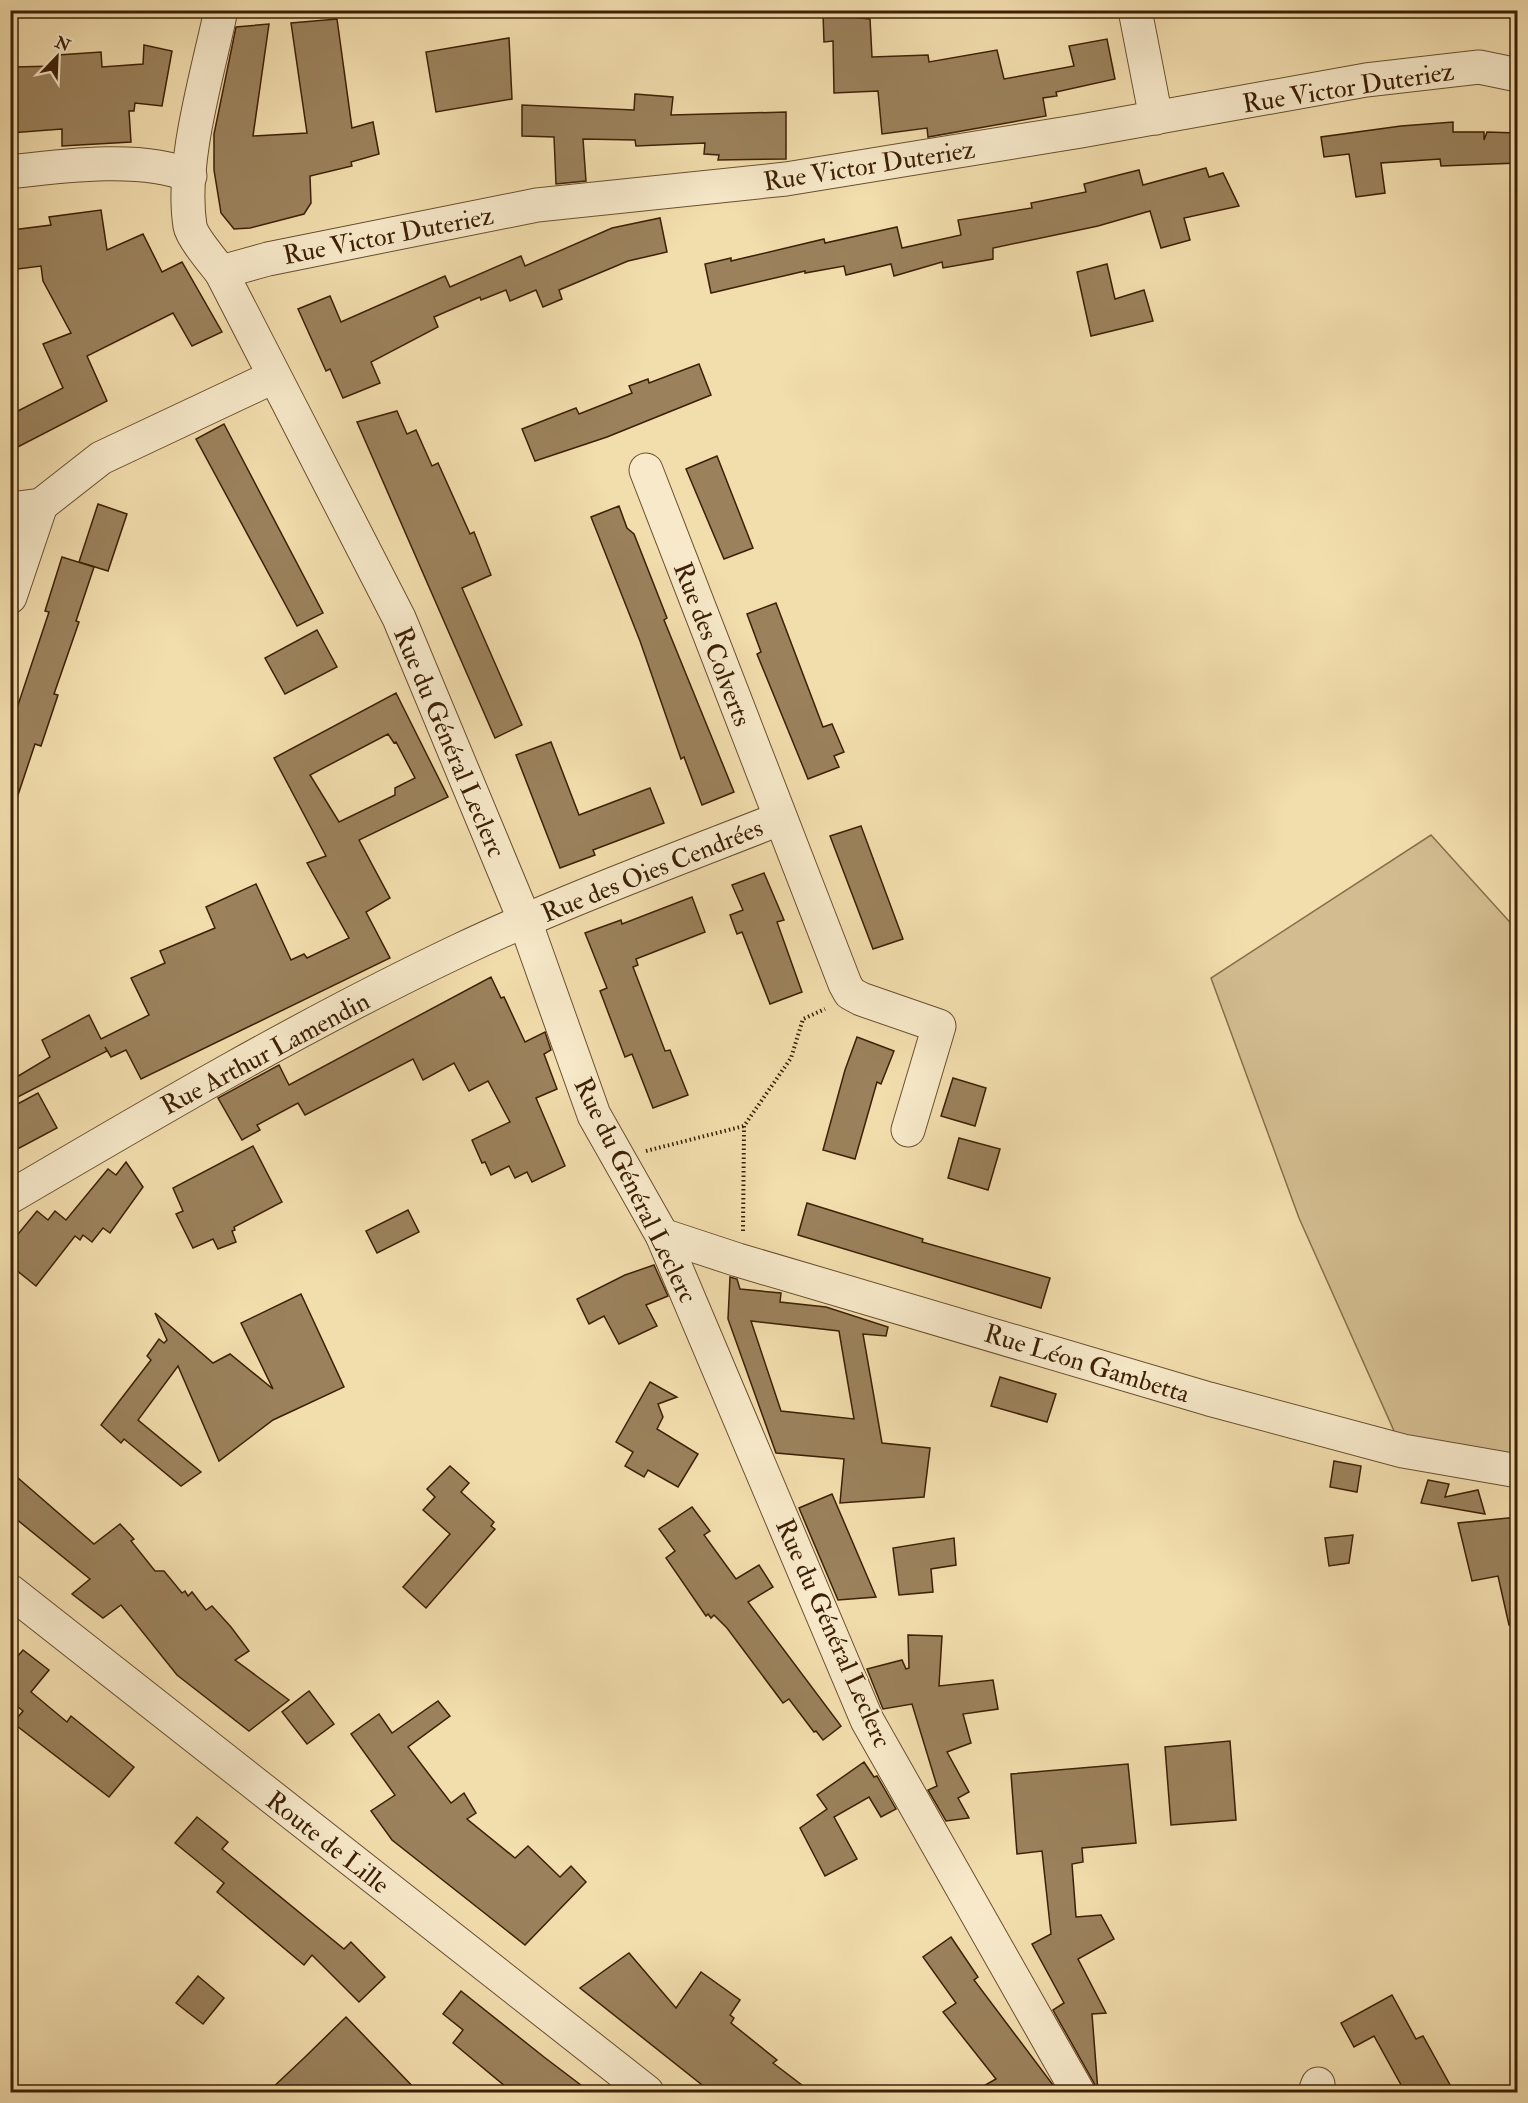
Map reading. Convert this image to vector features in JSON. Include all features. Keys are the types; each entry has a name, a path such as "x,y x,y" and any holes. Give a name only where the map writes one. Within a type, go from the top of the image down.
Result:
{"street":[{"name":"Rue du Général Leclerc","path":"221,10 195,136 190,176 190,228 221,272 399,618 525,921 594,1115 662,1235 867,1720 1078,2092"},
{"path":"1135,10 1156,118"},
{"name":"Rue Victor Duteriez","path":"221,272 268,259 537,205 786,179 1156,118 1366,80 1479,68 1518,75"},
{"path":"10,172 44,168 151,165 172,168 190,176"},
{"path":"10,597 26,507 101,458 273,377"},
{"name":"Rue des Colverts","path":"646,470 779,819 850,993"},
{"name":"Rue des Oies Cendrées","path":"525,921 779,819"},
{"name":"Rue Arthur Lamendin","path":"10,1197 256,1055 459,951 525,921"},
{"path":"850,993 939,1026 908,1130"},
{"name":"Rue Léon Gambetta","path":"662,1235 738,1260 1209,1399 1403,1451 1518,1471"},
{"name":"Route de Lille","path":"10,1590 647,2092"}],"path":[{"path":"743,1232 744,1126 791,1058 803,1018 841,1002 850,993"},
{"path":"619,1158 744,1126"}],"shaded area":[{"path":"1431,835 1517,930 1517,1471 1403,1451 1299,1218 1211,978"}],"building":[{"path":"823,14 870,19 872,57 928,55 929,62 997,50 1004,79 1074,66 1069,46 1107,39 1115,79 1056,92 1057,96 1043,98 1046,116 928,137 927,128 882,134 878,91 834,93 833,41 824,42"},
{"path":"337,19 352,128 373,122 379,154 351,162 352,166 310,176 311,203 304,214 250,228 234,229 221,213 214,170 214,134 236,27 269,24 253,136 307,133 291,23"},
{"path":"509,38 512,99 436,112 426,52"},
{"path":"144,45 172,51 162,106 135,103 134,111 129,111 131,142 62,146 62,129 10,133 10,98 15,97 14,67 57,66 58,55 101,52 102,67 143,64"},
{"path":"635,94 673,97 671,115 786,112 786,159 718,160 719,155 704,154 705,143 636,146 635,140 583,139 586,181 556,184 554,137 522,136 522,105 634,110"},
{"path":"1453,122 1453,132 1484,132 1484,140 1487,132 1518,133 1518,163 1441,166 1440,159 1381,163 1385,193 1356,197 1349,154 1324,157 1321,137 1401,126"},
{"path":"1206,168 1209,177 1223,173 1239,206 1184,218 1190,240 1161,248 1150,211 1098,226 993,248 993,259 943,268 942,262 894,276 891,264 846,275 844,266 805,273 805,271 711,293 705,264 731,258 731,261 824,239 825,243 897,227 902,248 961,235 958,220 1032,208 1031,203 1086,192 1084,184 1139,170 1143,185"},
{"path":"101,210 107,250 143,234 162,272 182,262 222,332 192,346 173,313 87,356 107,401 10,451 10,415 63,388 43,344 71,333 43,281 41,266 10,270 12,230 51,225 49,217"},
{"path":"660,218 667,252 628,261 559,290 562,299 543,307 536,290 510,301 506,290 481,300 480,297 434,317 438,327 371,362 380,383 343,398 330,369 326,371 298,309 330,296 341,322 445,276 450,287 521,256 525,266 612,228"},
{"path":"1107,264 1115,299 1144,290 1153,321 1091,336 1077,272"},
{"path":"699,364 711,395 607,437 535,461 522,429 576,408 579,414 632,393 629,386 648,379 649,383"},
{"path":"397,411 407,434 416,430 432,466 438,463 470,534 474,532 491,575 462,588 522,725 495,738 357,422"},
{"path":"224,424 323,613 297,626 196,439"},
{"path":"717,456 753,548 724,559 686,469"},
{"path":"98,504 127,514 108,571 79,562"},
{"path":"619,506 627,528 634,534 667,618 664,620 734,792 702,805 684,757 681,759 640,641 591,517"},
{"path":"62,557 94,567 76,621 79,622 54,694 58,695 41,746 35,744 15,804 10,804 10,729 49,612 45,611"},
{"path":"776,603 823,727 832,724 844,752 834,756 839,767 808,779 757,654 761,652 747,614"},
{"path":"317,630 337,667 285,694 265,658"},
{"path":"396,693 448,797 359,840 390,898 366,912 390,958 141,1079 126,1050 111,1057 105,1047 107,1051 10,1101 10,1081 50,1057 42,1040 89,1015 101,1039 149,1015 131,978 165,963 160,951 215,928 206,907 256,884 291,960 304,954 307,958 349,938 307,863 326,856 274,758","holes":["388,734 394,743 396,742 415,778 395,788 395,795 339,822 310,775"]},
{"path":"551,742 579,815 650,788 664,823 593,850 595,855 560,868 516,755"},
{"path":"861,826 903,939 873,949 830,836"},
{"path":"764,873 784,920 777,922 802,992 770,1004 742,932 737,934 730,915 743,910 732,885"},
{"path":"692,897 705,932 636,959 638,965 633,967 665,1051 670,1050 688,1095 653,1108 632,1054 625,1057 600,991 607,988 585,933 621,920 622,924"},
{"path":"491,977 501,998 504,997 525,1042 545,1032 551,1050 544,1054 557,1089 536,1098 565,1166 532,1182 527,1172 515,1178 509,1166 491,1175 485,1162 482,1163 472,1140 510,1122 488,1081 469,1091 454,1063 423,1080 413,1059 305,1115 298,1103 257,1125 260,1130 242,1140 218,1098 279,1065 289,1085"},
{"path":"857,1037 894,1051 881,1084 877,1082 855,1159 823,1150 845,1070"},
{"path":"953,1078 986,1088 975,1126 941,1116"},
{"path":"38,1093 57,1128 10,1153 10,1108"},
{"path":"959,1138 1000,1149 988,1190 948,1178"},
{"path":"253,1146 282,1202 234,1227 235,1230 232,1231 236,1242 218,1249 213,1239 193,1248 176,1214 183,1211 173,1188"},
{"path":"126,1162 143,1187 110,1233 103,1228 92,1242 83,1235 80,1240 75,1236 36,1286 10,1265 10,1244 37,1211 48,1220 55,1211 66,1220 108,1169 116,1175"},
{"path":"807,1203 923,1239 922,1242 1050,1278 1041,1308 798,1235"},
{"path":"408,1210 419,1232 377,1253 366,1231"},
{"path":"654,1265 668,1296 646,1305 657,1326 619,1344 604,1316 589,1324 577,1299 625,1275"},
{"path":"730,1277 737,1279 740,1289 781,1293 780,1302 826,1307 888,1327 886,1336 863,1334 882,1443 930,1448 924,1497 840,1503 844,1459 776,1453 728,1319","holes":["751,1321 839,1331 854,1419 781,1411"]},
{"path":"301,1294 344,1387 273,1420 219,1461 178,1366 138,1420 201,1472 181,1486 124,1439 121,1443 101,1425 151,1360 147,1356 159,1339 164,1343 167,1340 155,1313 213,1363 230,1354 273,1389 241,1323"},
{"path":"1000,1377 1056,1394 1047,1422 991,1406"},
{"path":"650,1382 677,1397 658,1404 663,1417 657,1429 698,1454 678,1487 648,1470 644,1477 625,1466 633,1452 616,1442"},
{"path":"1334,1461 1361,1466 1357,1492 1330,1487"},
{"path":"450,1466 469,1483 461,1492 494,1522 491,1526 495,1529 426,1608 403,1587 450,1534 423,1510 435,1497 427,1489"},
{"path":"10,1471 94,1544 120,1524 134,1539 131,1541 155,1571 164,1571 182,1593 185,1591 188,1596 192,1592 206,1610 212,1606 231,1627 249,1651 235,1660 289,1700 249,1731 177,1675 121,1605 103,1618 72,1594 90,1579 10,1514"},
{"path":"1428,1480 1449,1484 1445,1497 1478,1490 1485,1514 1421,1503"},
{"path":"832,1494 876,1597 838,1600 799,1508"},
{"path":"692,1507 710,1531 704,1535 736,1579 759,1565 773,1587 748,1602 841,1726 823,1740 816,1731 814,1732 789,1699 783,1703 727,1628 714,1615 711,1618 708,1614 706,1616 666,1558 675,1551 659,1529"},
{"path":"1518,1517 1518,1624 1509,1625 1498,1576 1472,1581 1458,1523"},
{"path":"1353,1535 1349,1563 1329,1566 1325,1538"},
{"path":"954,1538 956,1565 931,1569 933,1592 899,1595 893,1548"},
{"path":"908,1635 942,1636 939,1686 993,1680 998,1709 963,1714 971,1743 947,1752 969,1792 958,1798 969,1818 946,1821 928,1790 937,1786 912,1704 883,1709 867,1669 902,1660 906,1669 909,1668"},
{"path":"23,1650 49,1670 31,1692 67,1722 71,1716 134,1767 109,1797 13,1723 23,1711 18,1707 10,1717 10,1665"},
{"path":"309,1691 334,1724 307,1744 282,1712"},
{"path":"438,1701 450,1716 408,1747 451,1803 464,1793 476,1813 467,1819 515,1858 528,1846 560,1877 571,1866 586,1882 525,1945 392,1840 371,1811 395,1795 351,1734 379,1714 392,1733"},
{"path":"1230,1741 1236,1820 1171,1825 1165,1747"},
{"path":"864,1762 874,1777 877,1776 896,1809 881,1817 869,1797 834,1817 857,1859 825,1876 800,1828 827,1809 817,1795"},
{"path":"1128,1764 1136,1843 1082,1848 1083,1862 1072,1864 1076,1917 1101,1915 1114,1939 1078,1959 1106,2013 1092,2014 1097,2092 1053,2010 1064,2003 1032,1944 1051,1934 1042,1851 1017,1854 1011,1774"},
{"path":"197,1817 228,1842 222,1849 344,1949 351,1942 385,1977 359,2002 312,1955 304,1965 217,1892 224,1883 175,1843"},
{"path":"951,1937 978,1977 974,1980 1053,2085 1041,2092 973,2092 996,2079 943,2012 956,2003 923,1957"},
{"path":"629,1953 676,2008 701,1972 740,2000 730,2015 734,2018 731,2023 777,2060 773,2063 811,2092 711,2092 580,1988"},
{"path":"198,1976 224,1998 203,2024 176,2003"},
{"path":"461,1991 590,2092 512,2092 453,2043 463,2030 443,2014"},
{"path":"1392,1995 1416,2039 1423,2036 1454,2092 1405,2092 1374,2036 1354,2047 1341,2023"},
{"path":"346,2017 418,2092 268,2092 304,2058"}]}
